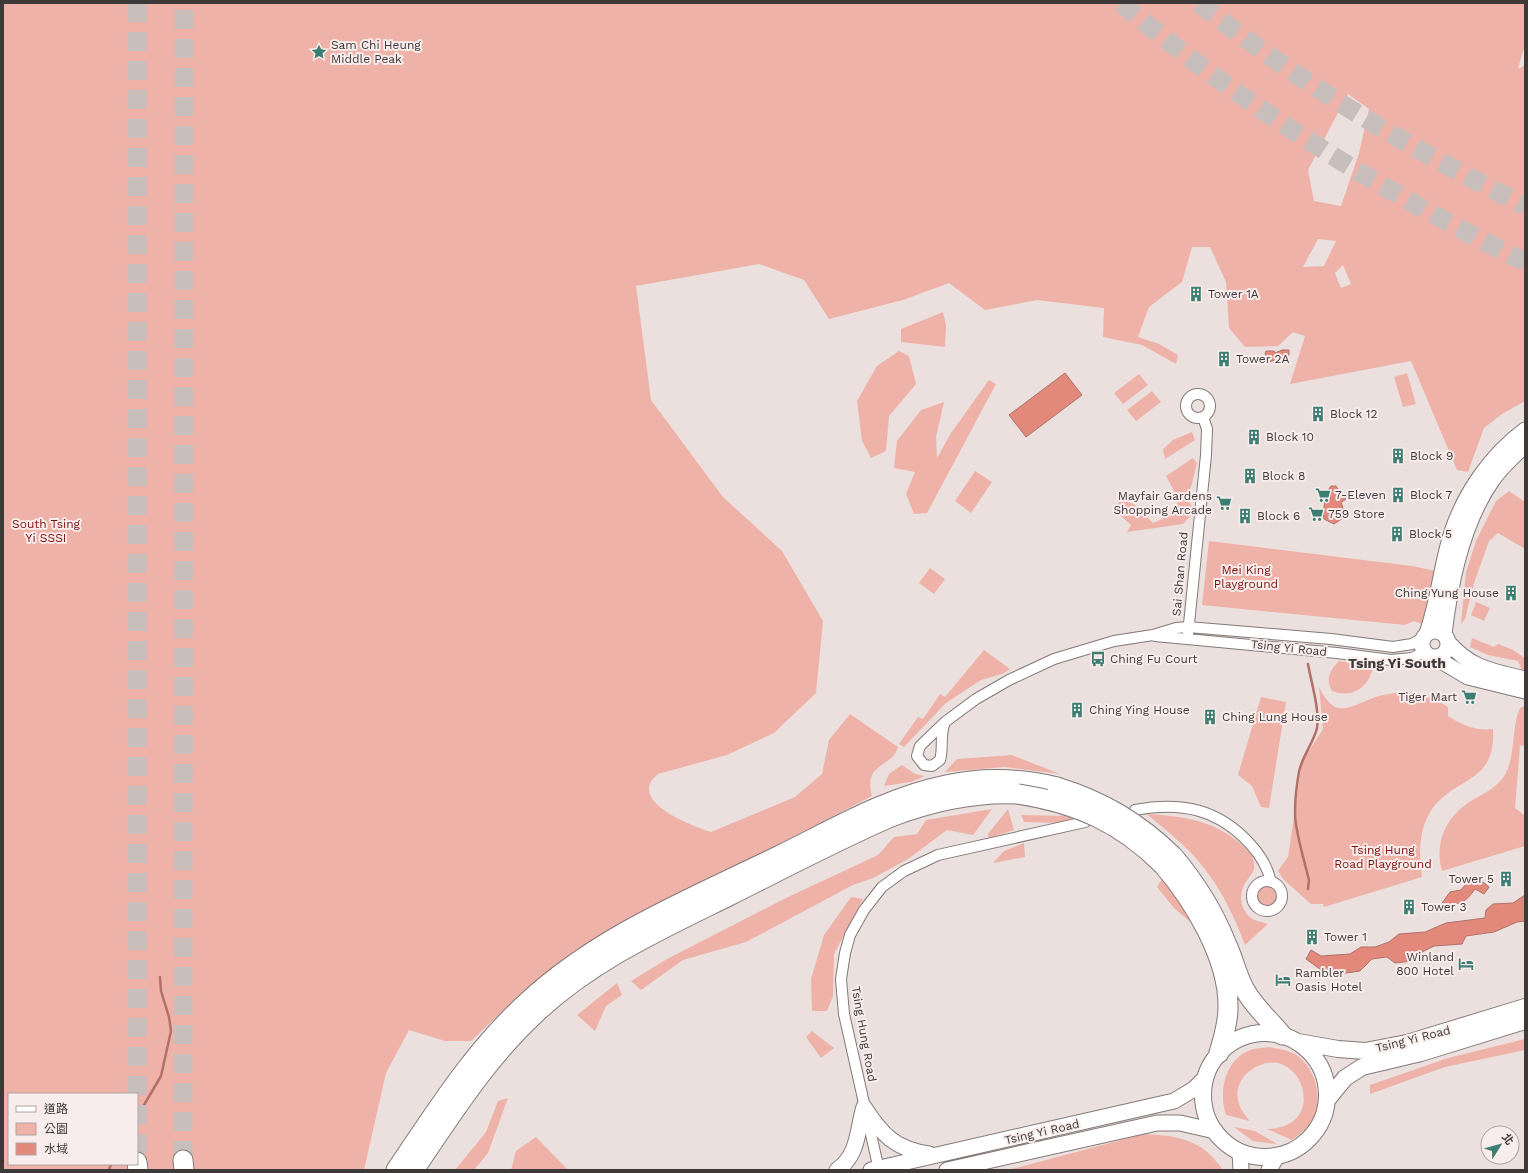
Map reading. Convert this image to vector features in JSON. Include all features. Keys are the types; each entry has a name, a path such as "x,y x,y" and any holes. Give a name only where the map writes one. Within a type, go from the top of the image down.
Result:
{"highway":[{"path":"402,1170 448,1094 486,1044 526,1003 570,966 626,931 879,807 924,790 955,783 981,780 1020,780 1057,787 1079,794 1117,811 1137,824 1168,861 1201,920 1215,951 1225,981 1228,1009 1225,1033 1219,1054"},
{"path":"402,1170 496,1054 534,1015 556,996 592,969 653,934 869,827 926,804 978,794 1018,794 1054,801 1093,815 1125,832 1188,873 1211,909 1229,949 1244,989 1256,1006 1290,1039"}],"main road":[{"path":"1427,645 1452,533 1468,495 1489,465 1516,436 1525,430"},
{"path":"1427,645 1440,656 1445,652 1450,593 1461,549 1474,511 1493,479 1525,446"},
{"path":"1427,645 1438,631 1466,660 1476,666 1525,679"},
{"path":"1427,645 1468,677 1525,691"},
{"name":"Tsing Yi Road","path":"1290,1039 1318,1063 1324,1076 1327,1100 1322,1120 1312,1136 1295,1149 1277,1156 1252,1156 1240,1152 1225,1142 1214,1131 1204,1108 1203,1093 1205,1078 1210,1066 1219,1054 1232,1042 1249,1035 1264,1033 1338,1049 1365,1051 1407,1042 1525,1007"},
{"name":"Tsing Yi Road","path":"1327,1100 1345,1078 1362,1067 1421,1053 1525,1021"},
{"name":"Tsing Yi Road","path":"876,1170 1174,1101 1194,1089 1205,1078"},
{"path":"864,1107 878,1127 894,1143 912,1152 938,1155"},
{"path":"837,1170 847,1162 854,1150 864,1107"},
{"name":"Tsing Yi Road","path":"947,1170 1158,1123 1180,1123 1214,1131"},
{"path":"1240,1152 1240,1170"},
{"path":"1269,1170 1277,1156"}],"street":[{"name":"Sai Shan Road","path":"1187,639 1206,455 1207,429 1202,417"},
{"name":"Tsing Yi Road","path":"945,722 986,693 1054,659 1114,641 1153,636 1176,628 1188,627 1331,639 1393,647 1412,644 1427,645"},
{"name":"Tsing Yi Road","path":"1153,636 1268,646 1391,660 1412,658 1427,645"},
{"path":"1135,810 1154,806 1173,806 1192,808 1216,817 1242,835 1255,849 1270,874 1271,882"},
{"name":"Tsing Hung Road","path":"876,1170 844,1014 841,979 845,953 850,936 864,910 882,887 904,871 938,855 1085,822"}],"green space":[{"name":"South Tsing Yi SSSI","path":"3,3 1525,3 1525,44 1518,69 1525,65 1525,401 1502,414 1484,428 1468,472 1457,470 1411,361 1290,384 1305,336 1293,332 1278,346 1245,347 1229,328 1226,282 1210,247 1192,247 1182,282 1149,307 1138,337 1159,344 1178,355 1176,364 1142,345 1103,337 1104,308 1037,300 985,310 949,283 903,300 829,319 804,280 759,264 636,286 651,400 723,497 782,551 823,621 816,693 774,733 727,755 658,774 650,784 650,794 655,803 677,818 711,832 795,797 822,774 829,740 850,714 898,747 895,754 879,767 871,777 870,785 872,796 574,951 524,991 471,1041 445,1041 409,1030 386,1073 364,1170 3,1170","holes":["1348,94 1369,109 1359,153 1341,206 1314,201 1308,170","1318,239 1336,241 1324,266 1303,267","1343,265 1351,284 1341,288 1335,273"]},
{"path":"943,312 946,325 945,347 901,342 901,329"},
{"path":"899,351 909,356 916,384 889,416 886,451 871,458 862,441 857,401 877,366"},
{"path":"1407,373 1416,404 1403,407 1394,377"},
{"path":"1139,374 1148,385 1123,404 1114,393"},
{"path":"989,380 996,384 927,513 914,514 906,494 915,472 894,468 897,441 921,410 944,402 936,437 937,458 951,433"},
{"path":"1152,391 1161,402 1136,421 1127,410"},
{"path":"1192,432 1195,440 1165,459 1163,449 1173,440"},
{"path":"1193,458 1197,463 1188,499 1194,512 1183,524 1127,532 1131,525 1113,509 1121,500 1134,504 1153,523 1171,514 1177,504 1177,498 1166,476"},
{"path":"975,471 992,482 971,513 955,501"},
{"path":"1509,491 1525,502 1525,549 1498,533 1489,541 1474,583 1465,619 1461,624 1466,572 1476,541 1496,501"},
{"name":"Mei King Playground","path":"1209,541 1412,566 1436,571 1424,625 1414,621 1405,625 1202,605"},
{"path":"930,568 945,579 934,594 919,583"},
{"path":"1476,602 1490,608 1484,621 1471,615"},
{"path":"1472,638 1494,647 1498,644 1513,650 1525,658 1525,674 1523,673 1518,661 1488,655 1470,647"},
{"path":"984,650 1010,669 1002,674 981,680 946,703 904,747 899,744 918,717 923,719 940,694 945,697"},
{"path":"1339,661 1373,666 1368,680 1359,689 1353,692 1339,693 1332,691 1329,679 1331,671"},
{"name":"Tsing Hung Road Playground","path":"1319,687 1329,702 1339,708 1352,707 1372,698 1386,694 1404,692 1416,693 1433,699 1448,707 1448,716 1464,725 1481,729 1493,729 1492,747 1488,760 1481,770 1442,798 1427,817 1422,834 1420,851 1422,877 1324,907 1323,904 1311,904 1283,879 1278,871 1288,857 1302,762 1323,729"},
{"path":"1261,697 1286,702 1269,808 1261,807 1252,786 1238,775"},
{"path":"1525,706 1525,745 1520,746 1515,808 1525,816 1525,846 1442,871 1440,862 1440,844 1446,827 1457,812 1469,802 1498,784 1506,773 1511,757 1517,716 1520,708"},
{"path":"1012,755 1060,774 1005,767 945,772 957,759"},
{"path":"902,765 915,774 925,776 911,782 884,786 889,774"},
{"path":"992,809 973,835 947,830 908,859 873,878 853,885 746,942 683,960 641,990 631,981 667,959 786,898 878,855 894,837 917,834 926,820"},
{"path":"1008,809 1014,830 989,838 988,834"},
{"path":"1147,814 1173,816 1208,824 1230,836 1250,853 1254,861 1254,867 1253,872 1243,886 1241,896 1242,906 1251,918 1268,924 1245,945 1224,897 1210,875 1177,839"},
{"path":"1021,815 1064,816 1074,819 1059,823 1024,822"},
{"path":"1024,843 1025,857 993,863 1004,851"},
{"path":"1165,874 1196,927 1174,908 1157,887"},
{"path":"1266,885 1270,886 1276,892 1276,900 1270,906 1266,907 1262,906 1256,900 1255,896 1256,892 1262,886"},
{"path":"851,897 863,899 834,954 833,996 827,1011 812,1011 811,979 824,935"},
{"path":"617,983 622,995 606,1006 595,1031 577,1015"},
{"path":"812,1031 834,1048 821,1058 806,1037"},
{"path":"1525,1039 1525,1050 1445,1067 1370,1094 1370,1085 1448,1058"},
{"path":"1269,1047 1288,1051 1298,1056 1309,1068 1316,1083 1318,1100 1315,1115 1308,1126 1292,1140 1267,1129 1287,1125 1298,1116 1303,1103 1303,1089 1297,1076 1287,1067 1274,1063 1258,1066 1249,1071 1239,1085 1237,1095 1241,1109 1250,1121 1226,1115 1223,1096 1226,1076 1230,1068 1243,1053 1253,1049"},
{"path":"508,1098 488,1153 474,1170 455,1170 486,1132 498,1101"},
{"path":"1234,1127 1255,1131 1277,1144 1253,1141"},
{"path":"1144,1134 1168,1136 1189,1141 1207,1152 1223,1170 1008,1170"},
{"path":"536,1137 568,1170 511,1170 516,1151"}],"water":[{"path":"1282,350 1289,350 1289,355 1286,358 1269,362 1265,354 1266,351 1274,351 1275,353"},
{"path":"1065,373 1082,395 1026,437 1009,415"},
{"path":"1331,486 1336,486 1346,497 1345,500 1341,502 1344,511 1343,518 1334,524 1324,519 1326,497"},
{"path":"1483,882 1489,887 1484,894 1475,889 1464,901 1460,903 1440,906 1450,892 1461,890 1466,884"},
{"path":"1525,895 1525,921 1517,922 1494,932 1466,936 1462,944 1434,946 1422,952 1422,960 1395,963 1387,957 1372,959 1360,971 1339,974 1324,972 1306,959 1311,950 1321,956 1350,954 1361,947 1375,947 1389,942 1399,934 1425,932 1446,923 1485,918 1486,910 1493,904 1513,903"}],"waterway":[{"path":"1308,664 1318,721 1313,739 1299,772 1295,801 1298,836 1309,880 1308,889"},
{"path":"138,1115 161,1076 171,1031 169,1017 161,991 160,977"},
{"path":"109,1170 111,1165"}],"tunnel":[{"path":"137,3 137,1093"},
{"path":"183,1160 184,3"},
{"path":"1121,3 1167,41 1215,77 1315,144 1418,206 1525,262"},
{"path":"1199,3 1276,60 1357,113 1398,138 1525,206"}],"place":[{"name":"Sam Chi Heung Middle Peak","path":"319,52"},
{"name":"Tower 1A","path":"1196,294"},
{"name":"Tower 2A","path":"1224,359"},
{"name":"Block 12","path":"1318,414"},
{"name":"Block 10","path":"1254,437"},
{"name":"Block 9","path":"1398,456"},
{"name":"Block 8","path":"1250,476"},
{"name":"7-Eleven","path":"1323,495"},
{"name":"Block 7","path":"1398,495"},
{"name":"Mayfair Gardens Shopping Arcade","path":"1224,503"},
{"name":"759 Store","path":"1316,514"},
{"name":"Block 6","path":"1245,516"},
{"name":"Block 5","path":"1397,534"},
{"name":"Ching Yung House","path":"1511,593"},
{"name":"Ching Fu Court","path":"1098,659"},
{"name":"Tiger Mart","path":"1469,697"},
{"name":"Ching Ying House","path":"1077,710"},
{"name":"Ching Lung House","path":"1210,717"},
{"name":"Tower 5","path":"1506,879"},
{"name":"Tower 3","path":"1409,907"},
{"name":"Tower 1","path":"1312,937"},
{"name":"Winland 800 Hotel","path":"1466,964"},
{"name":"Rambler Oasis Hotel","path":"1283,980"}],"district":[{"name":"Tsing Yi South","path":"1397,663"}]}
